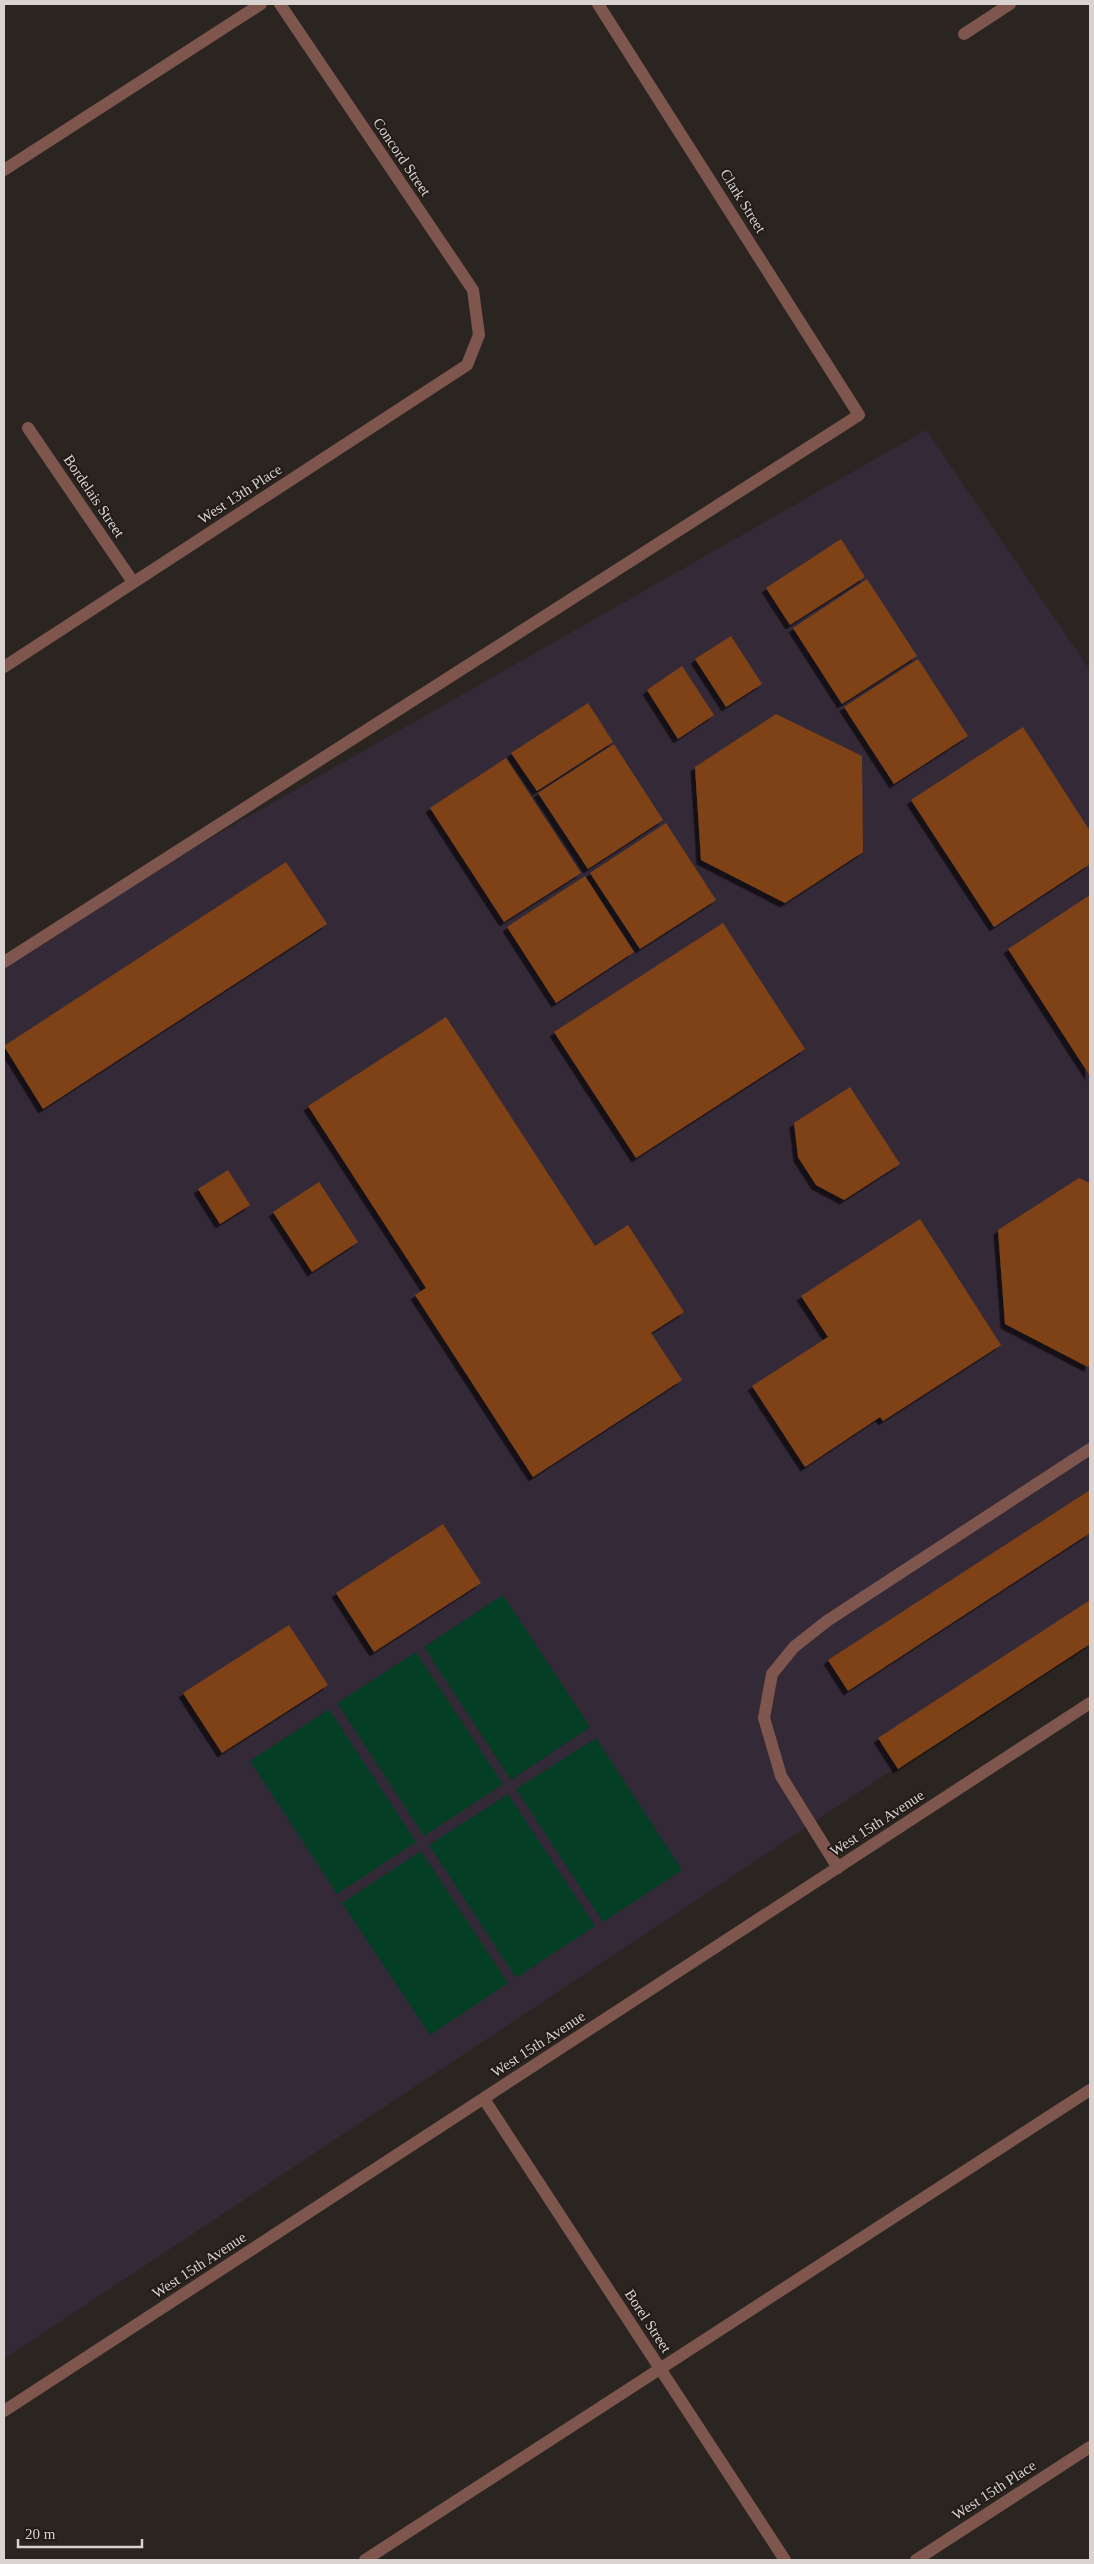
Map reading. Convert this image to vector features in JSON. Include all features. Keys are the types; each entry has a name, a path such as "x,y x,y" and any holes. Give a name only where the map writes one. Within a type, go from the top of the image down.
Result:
{"street":[{"path":"4,170 261,4"},
{"name":"Concord Street","path":"280,4 473,290 479,335"},
{"name":"Clark Street","path":"4,962 859,415 598,4"},
{"path":"964,34 1010,4"},
{"name":"West 13th Place","path":"4,667 468,365 479,335"},
{"name":"Bordelais Street","path":"28,428 133,582"},
{"path":"838,1868 780,1776 764,1718 772,1674 794,1647 827,1621 1090,1448"},
{"name":"West 15th Avenue","path":"4,2411 1090,1703"},
{"path":"365,2560 1090,2090"},
{"name":"Borel Street","path":"484,2098 785,2560"},
{"name":"West 15th Place","path":"916,2560 1090,2447"}],"shaded area":[{"path":"926,430 1090,670 1090,1639 4,2359 4,956"}],"green space":[{"path":"503,1595 590,1727 511,1780 424,1647"},
{"path":"416,1652 503,1784 424,1836 337,1703"},
{"path":"329,1709 416,1842 337,1894 250,1761"},
{"path":"596,1738 682,1870 603,1922 516,1789"},
{"path":"508,1794 595,1926 516,1978 429,1845"},
{"path":"421,1851 508,1983 430,2035 342,1903"}],"building":[{"path":"841,539 865,577 790,625 766,588"},
{"path":"867,579 917,656 842,704 793,628"},
{"path":"731,636 762,684 726,707 695,659"},
{"path":"918,659 968,736 894,784 844,707"},
{"path":"682,666 714,715 678,739 647,690"},
{"path":"588,703 613,742 537,791 511,753"},
{"path":"776,714 862,756 863,852 785,903 701,860 695,767"},
{"path":"1023,727 1090,831 1090,864 994,927 911,800"},
{"path":"614,744 663,820 588,869 538,793"},
{"path":"506,758 581,873 504,922 430,808"},
{"path":"666,823 716,900 640,949 590,873"},
{"path":"286,862 327,924 43,1109 4,1046"},
{"path":"585,876 634,952 556,1003 507,927"},
{"path":"1090,895 1090,1076 1008,949"},
{"path":"723,923 805,1049 636,1158 554,1032"},
{"path":"446,1017 595,1246 628,1225 684,1312 651,1333 682,1380 533,1477 415,1295 426,1288 308,1106"},
{"path":"850,1087 900,1164 844,1200 816,1185 798,1157 794,1123"},
{"path":"228,1170 250,1205 220,1224 198,1189"},
{"path":"1079,1178 1090,1183 1090,1366 1088,1367 1005,1324 998,1230"},
{"path":"319,1182 358,1242 312,1272 273,1212"},
{"path":"920,1219 1001,1345 883,1421 880,1417 805,1467 752,1386 828,1337 801,1296"},
{"path":"1090,1490 1090,1533 848,1691 828,1660"},
{"path":"443,1524 481,1583 374,1652 336,1593"},
{"path":"1090,1600 1090,1644 898,1769 878,1738"},
{"path":"289,1625 328,1685 222,1753 183,1693"}]}
